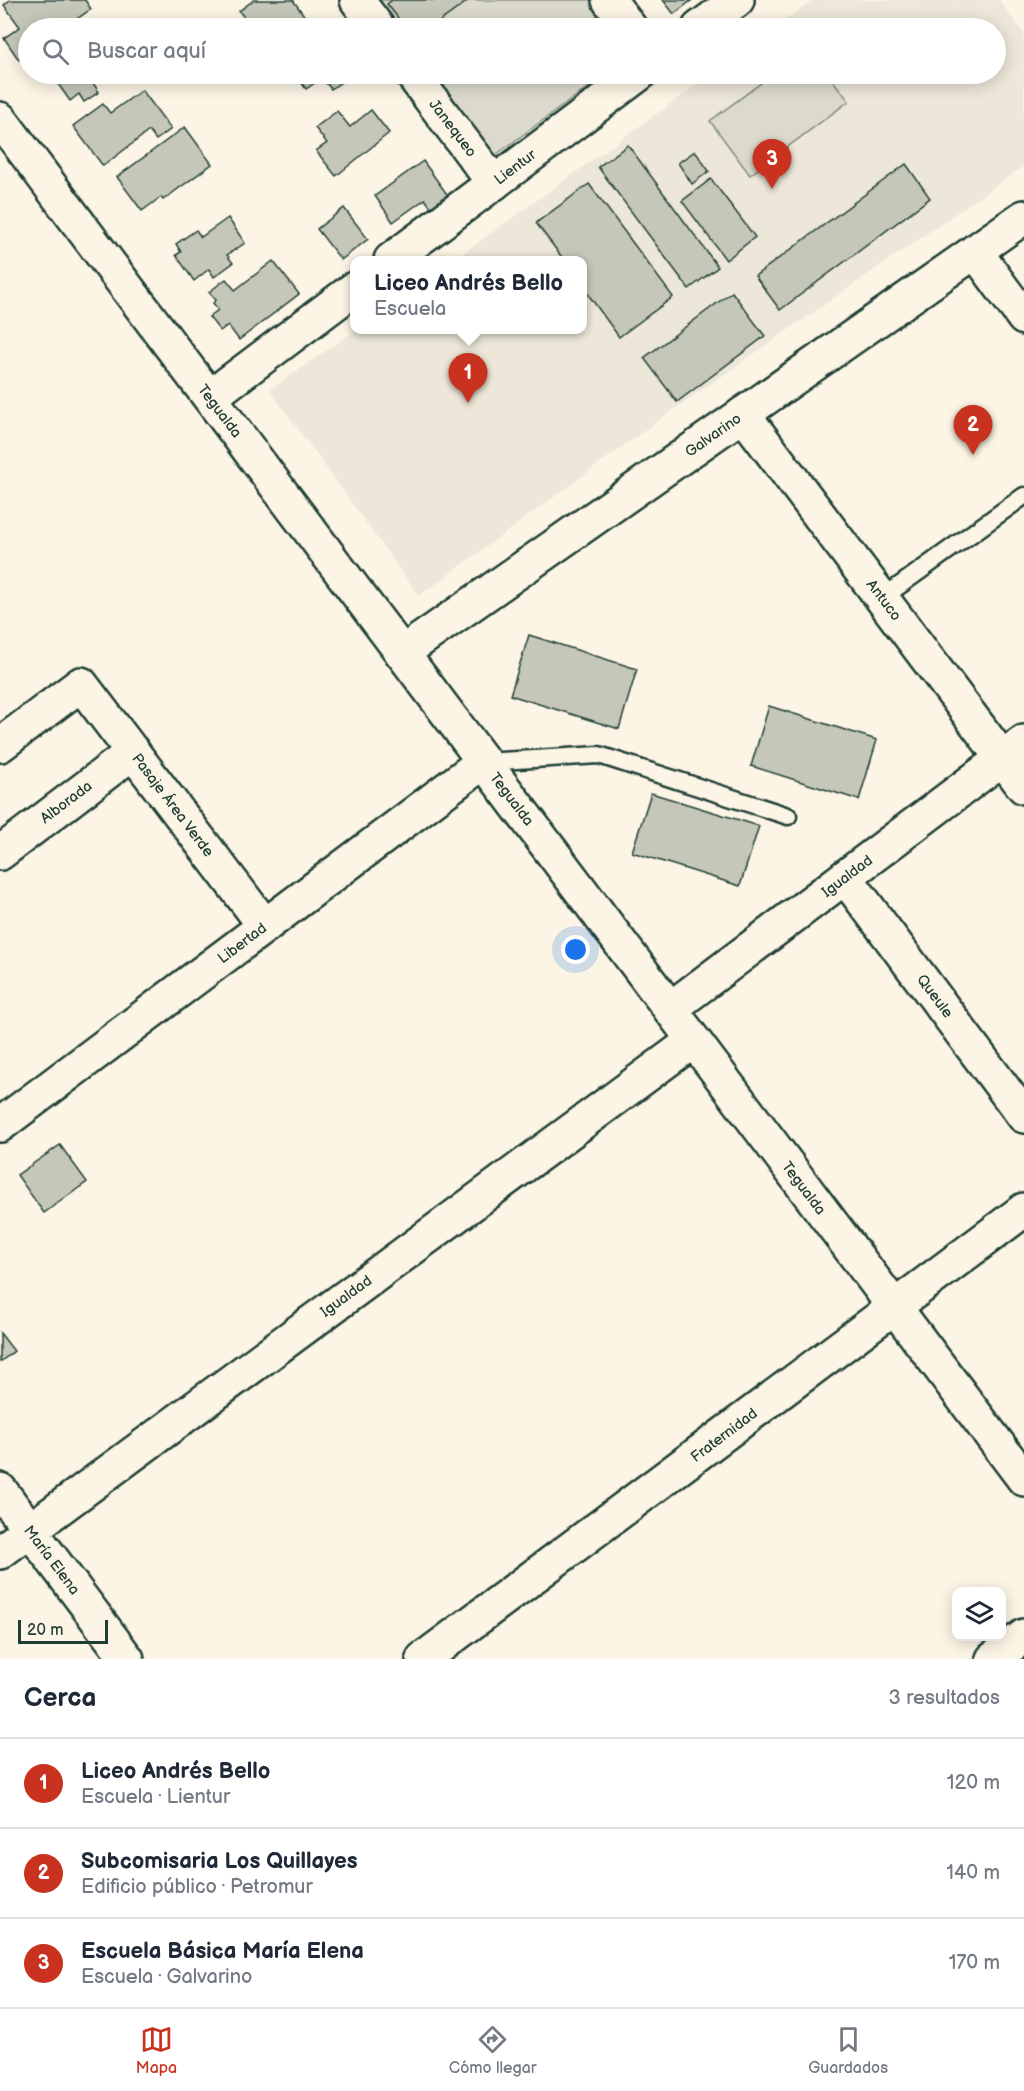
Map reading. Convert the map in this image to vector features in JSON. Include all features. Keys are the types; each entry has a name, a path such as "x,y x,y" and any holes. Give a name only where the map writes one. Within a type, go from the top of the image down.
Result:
{"street":[{"path":"357,0 370,18"},
{"path":"609,0 622,18"},
{"path":"713,18 737,0"},
{"name":"Janequeo","path":"420,84 494,183"},
{"name":"Lientur","path":"398,256 626,84"},
{"name":"Tegualda","path":"0,119 1024,1479"},
{"name":"Galvarino","path":"402,653 1024,217"},
{"path":"975,251 1024,318"},
{"path":"210,398 350,292"},
{"name":"Antuco","path":"743,414 882,598 1013,750 1024,787"},
{"name":"Pasaje Área Verde","path":"0,745 81,684 265,926"},
{"name":"Igualdad","path":"670,1009 1013,750"},
{"name":"Alborada","path":"0,853 133,752"},
{"name":"Libertad","path":"0,1125 483,762"},
{"name":"Queule","path":"845,877 1024,1116"},
{"name":"Igualdad","path":"0,1552 693,1041"},
{"name":"Fraternidad","path":"423,1659 1024,1210"},
{"name":"María Elena","path":"0,1490 127,1659"},
{"path":"993,1659 1024,1636"}],"lane":[{"path":"882,598 1024,496"},
{"path":"483,762 599,755 788,816"}],"shaded area":[{"path":"376,0 590,0 604,18 390,18"},
{"path":"813,0 999,0 1024,34 1024,166 666,415 419,596 270,390 350,334 587,334 587,256 460,256 698,84 1006,84 1006,18 788,18"},
{"path":"438,84 592,84 493,157"},
{"path":"760,84 836,84 849,101 750,175 710,121"}],"building":[{"path":"10,0 85,0 91,9 78,18 18,18 18,24 4,5"},
{"path":"254,0 293,0 306,18 244,18 239,11"},
{"path":"392,0 469,0 445,18 398,18 387,4"},
{"path":"663,0 692,0 674,14"},
{"path":"18,28 18,59 4,38"},
{"path":"58,84 94,84 99,92 84,102 79,94 70,101"},
{"path":"302,84 313,84 306,89"},
{"path":"327,84 338,84 331,89"},
{"path":"142,90 171,129 156,140 149,131 103,166 73,126 103,104 110,113"},
{"path":"371,110 389,133 336,176 316,151 327,143 315,128 337,111 350,127"},
{"path":"185,127 212,164 163,200 161,197 142,211 117,177"},
{"path":"628,145 718,267 689,289 598,167"},
{"path":"695,151 709,171 692,184 678,163"},
{"path":"423,161 449,197 432,209 425,199 393,222 375,196"},
{"path":"906,164 930,198 780,310 755,276"},
{"path":"711,179 755,237 726,260 682,201"},
{"path":"589,184 673,297 619,337 587,293 587,256 561,256 536,223"},
{"path":"344,208 368,239 341,260 317,229"},
{"path":"228,218 245,243 227,255 233,263 214,277 209,269 194,281 176,255 181,252 176,244 196,230 201,237"},
{"path":"273,261 299,294 239,340 228,325 220,331 209,317 218,310 213,303 216,300 209,292 226,279 235,290"},
{"path":"732,292 765,336 677,402 644,358"},
{"path":"529,635 637,669 619,729 510,695"},
{"path":"769,706 877,740 859,800 751,766"},
{"path":"651,793 759,826 740,886 632,852"},
{"path":"60,1145 87,1182 44,1213 17,1175"},
{"path":"0,1333 14,1351 0,1362"}],"place":[{"name":"Escuela Básica María Elena","path":"772,189"},
{"name":"Liceo Andrés Bello","path":"468,403"},
{"name":"Subcomisaria Los Quillayes","path":"973,455"}]}
